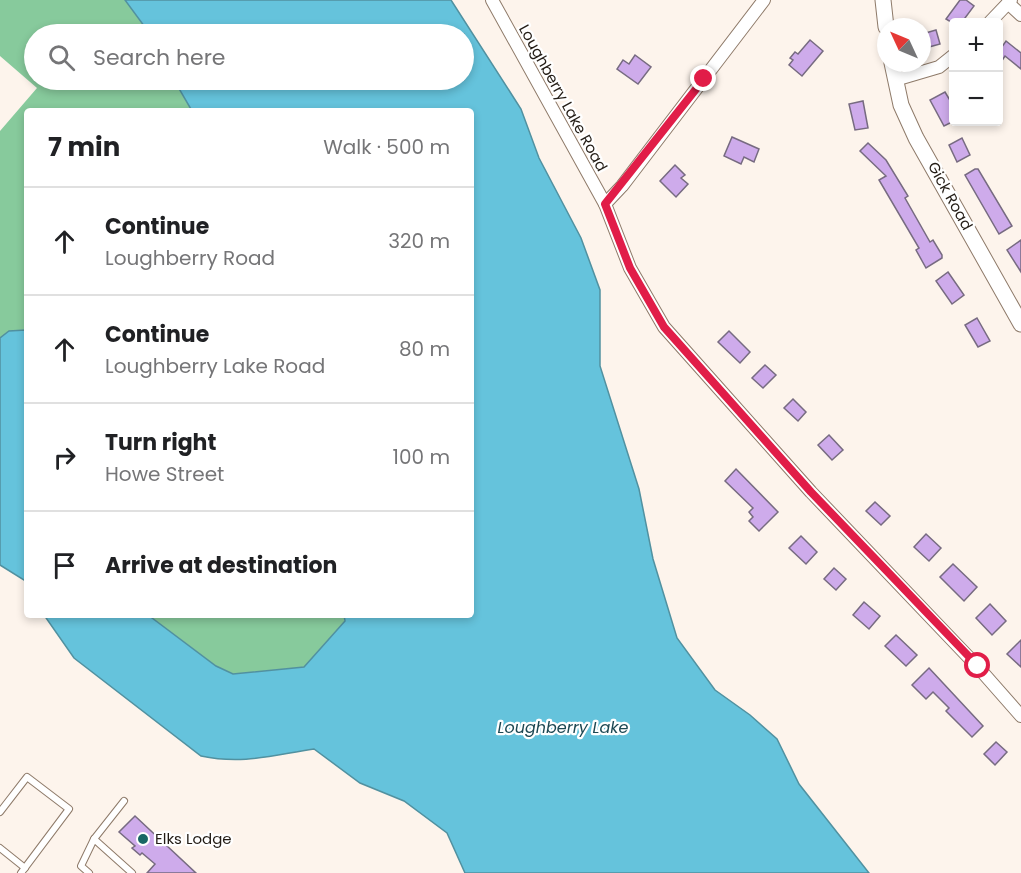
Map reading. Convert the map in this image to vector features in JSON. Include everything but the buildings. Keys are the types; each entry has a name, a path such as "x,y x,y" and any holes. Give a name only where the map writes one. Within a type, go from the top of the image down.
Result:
{"street":[{"name":"Loughberry Lake Road","path":"492,0 605,204 622,252 653,309 690,357 803,483 978,666 1021,716"},
{"path":"605,204 622,186 764,0"},
{"path":"883,0 885,18"},
{"path":"994,18 1010,2 1021,15"},
{"path":"895,80 939,67 949,59"},
{"name":"Gick Road","path":"894,72 901,105 916,138 1021,324"}],"lane":[{"path":"0,812 27,777 69,809 23,870 0,848"},
{"path":"89,873 81,866 94,839 124,801"},
{"path":"94,839 132,873"}],"green space":[{"path":"0,0 125,0 143,24 24,24 24,77 0,56"},
{"path":"35,90 180,90 190,108 24,108 24,331 9,331 0,338 0,131"},
{"path":"152,618 344,618 345,621 304,667 233,674 216,666"}],"water":[{"name":"Loughberry Lake","path":"125,0 451,0 466,24 143,24"},
{"name":"Loughberry Lake","path":"474,36 521,109 539,158 581,238 600,290 600,366 639,489 653,559 677,638 715,690 750,715 777,739 799,784 869,873 465,873 447,833 404,801 360,783 314,749 231,760 201,756 74,658 46,618 152,618 216,666 233,674 304,667 345,621 344,618 474,618 474,108 190,108 180,90 474,90"},
{"path":"24,330 24,580 0,565 0,338 9,331"}],"place":[{"name":"Elks Lodge","path":"143,839"}],"route":[{"path":"704,79 622,186 605,204 615,235 630,268 664,327 690,357 811,492 978,666"}]}
